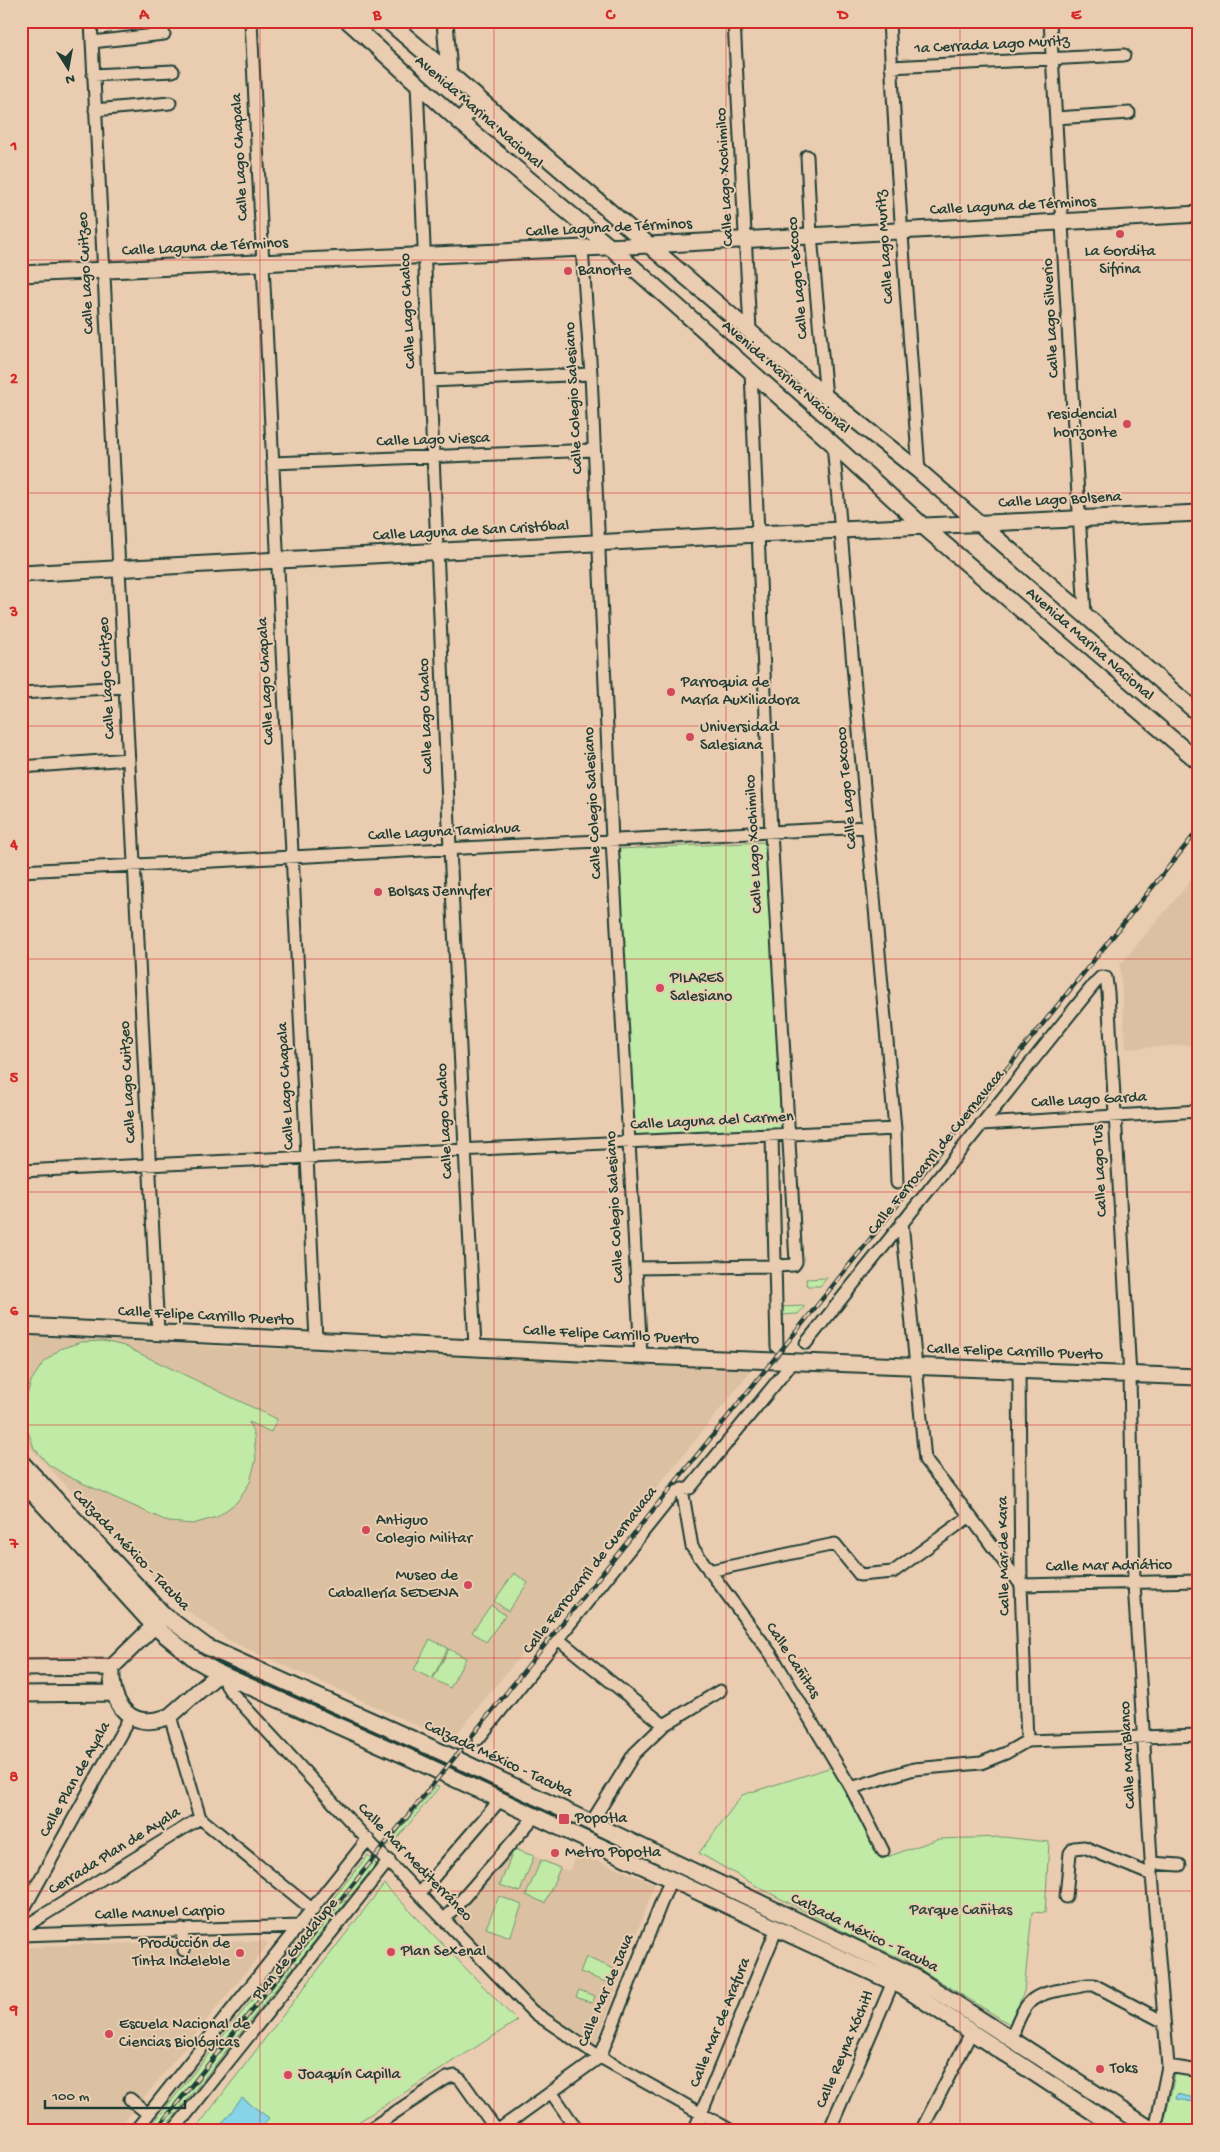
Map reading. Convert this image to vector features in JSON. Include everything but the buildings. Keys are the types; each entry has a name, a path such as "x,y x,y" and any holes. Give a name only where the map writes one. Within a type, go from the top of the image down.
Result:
{"main road":[{"name":"Avenida Marina Nacional","path":"348,21 460,122 610,247 923,526 1199,762"},
{"name":"Avenida Marina Nacional","path":"388,21 826,397 919,471 1199,714"},
{"path":"445,21 449,74"},
{"path":"460,122 478,100"},
{"name":"Calle Laguna de Términos","path":"21,274 649,246 1199,214"},
{"name":"Calle Lago Bolsena","path":"923,526 1080,517 1199,513"},
{"name":"Calle Laguna de San Cristóbal","path":"21,574 923,526"},
{"name":"Calle Felipe Carrillo Puerto","path":"21,1326 641,1356 1199,1378"},
{"name":"Calzada México - Tacuba","path":"21,1462 159,1621 219,1654 420,1743 910,1974 1155,2131"},
{"name":"Calzada México - Tacuba","path":"21,1480 196,1660 219,1673 408,1757 893,1982 916,1994 1122,2131"},
{"path":"23,1668 112,1666 159,1621"},
{"path":"23,1694 113,1693 112,1666"},
{"path":"23,1668 28,1672 31,1681 28,1690 23,1694"},
{"path":"170,1716 219,1673"},
{"name":"Calle Plan de Ayala","path":"113,1693 122,1709 140,1720 151,1721 170,1716"},
{"path":"408,1757 415,1758 421,1755 422,1747 420,1743"},
{"path":"475,1788 471,1779 476,1772 482,1772"}],"street":[{"name":"Calle Lago Cuitzeo","path":"90,21 158,1332"},
{"name":"Calle Lago Chapala","path":"251,21 316,1340"},
{"name":"Calle Lago Xochimilco","path":"734,21 750,330"},
{"name":"Calle Lago Muritz","path":"890,21 901,231 919,471"},
{"name":"Calle Lago Silverio","path":"1050,21 1085,614"},
{"path":"92,42 164,34"},
{"name":"1a Cerrada Lago Muritz","path":"891,68 1124,55"},
{"path":"93,76 173,70"},
{"name":"Calle Lago Chalco","path":"417,84 450,849 475,1347"},
{"path":"95,110 170,104"},
{"path":"1056,118 1129,113"},
{"name":"Calle Lago Texcoco","path":"807,156 811,236 826,397"},
{"name":"Calle Colegio Salesiano","path":"582,248 591,374 612,840 641,1356"},
{"name":"Calle Lago Xochimilco","path":"751,372 770,832 796,1262 794,1265 776,1266"},
{"path":"430,382 591,374"},
{"name":"Calle Lago Texcoco","path":"833,444 868,827 897,1183"},
{"name":"Calle Lago Viesca","path":"273,463 594,450"},
{"path":"21,693 125,687"},
{"path":"21,767 129,759"},
{"name":"Calle Laguna Tamiahua","path":"21,871 868,827"},
{"name":"Calle Lago Tus","path":"1095,982 1101,977 1106,978 1108,983 1130,1375"},
{"name":"Calle Ferrocarril de Cuernavaca","path":"806,1344 1095,982"},
{"name":"Calle Lago Garda","path":"981,1124 1199,1111"},
{"name":"Calle Laguna del Carmen","path":"21,1171 894,1128"},
{"path":"772,1135 778,1346"},
{"path":"902,1222 925,1460 970,1516 1021,1585"},
{"path":"636,1268 776,1266"},
{"name":"Calle Ferrocarril de Cuernavaca","path":"478,1739 675,1492 690,1488 793,1362"},
{"name":"Calle Mar de Kara","path":"1018,1371 1021,1585 1027,1740"},
{"name":"Calle Mar Blanco","path":"1130,1375 1134,1582 1151,1869 1168,2066 1155,2131"},
{"name":"Calle Cañitas","path":"682,1489 692,1547 771,1654 851,1788 883,1851"},
{"path":"709,1571 835,1544 860,1575 893,1572 970,1516"},
{"name":"Calle Mar Adriático","path":"1021,1585 1199,1581"},
{"path":"558,1639 664,1724"},
{"name":"Calle Mar Mediterráneo","path":"219,1673 230,1692 532,2010 600,2057 732,2131"},
{"path":"591,1823 634,1754 664,1724 720,1691"},
{"name":"Calle Plan de Ayala","path":"21,1914 132,1715"},
{"path":"170,1716 200,1818 313,1910"},
{"path":"851,1788 914,1769 981,1763 1006,1753 1027,1740 1199,1735"},
{"path":"420,1893 500,1800"},
{"path":"444,1919 535,1816"},
{"name":"Cerrada Plan de Ayala","path":"21,1929 200,1818"},
{"path":"135,2131 368,1839"},
{"path":"1066,1897 1070,1853 1074,1848 1084,1847 1151,1869 1180,1865"},
{"name":"Plan de Guadalupe","path":"173,2131 389,1860"},
{"name":"Calle Mar de Java","path":"497,2131 600,2057 671,1878"},
{"name":"Calle Manuel Carpio","path":"21,1935 300,1926"},
{"name":"Calle Mar de Arafura","path":"694,2131 778,1928"},
{"path":"182,1929 184,1950"},
{"name":"Calle Reyna Xóchitl","path":"829,2131 893,1982"},
{"path":"1012,2038 1020,2014 1035,1997 1087,1985 1094,1985 1164,2022"},
{"path":"921,2131 972,2031"},
{"path":"1168,2066 1199,2071"},
{"path":"367,2131 447,2078 455,2076 462,2080 497,2131"},
{"path":"551,2092 578,2131"},
{"path":"130,2099 148,2114"}],"shaded area":[{"path":"1199,871 1199,1044 1126,1049 1120,965"},
{"name":"Antiguo Colegio Militar","path":"21,1335 242,1348 757,1364 451,1741 228,1640 178,1604 21,1438"},
{"path":"512,1846 569,1871 578,1852 655,1884 595,2046 534,2007 449,1915"},
{"name":"Escuela Nacional de Ciencias Biológicas","path":"264,1941 268,1943 267,1946 117,2131 21,2131 21,1948 78,1944"}],"green space":[{"path":"767,842 781,1130 633,1137 619,849"},
{"path":"827,1278 820,1286 807,1286 806,1279"},
{"path":"805,1306 798,1314 779,1315 779,1307"},
{"path":"103,1341 124,1346 277,1419 271,1432 249,1422 254,1435 256,1459 250,1482 237,1502 217,1517 193,1524 169,1522 69,1477 49,1465 34,1448 26,1426 25,1403 31,1381 43,1363 60,1349 81,1342"},
{"path":"514,1573 528,1583 508,1611 494,1601"},
{"path":"491,1605 505,1615 486,1642 472,1632"},
{"path":"430,1639 448,1648 432,1679 414,1670"},
{"path":"449,1649 466,1658 450,1688 433,1679"},
{"name":"Parque Cañitas","path":"832,1767 881,1859 938,1839 1003,1837 1049,1842 1045,1913 1032,1912 1024,1991 1011,2025 907,1961 858,1939 760,1888 699,1853 742,1795"},
{"path":"436,1786 439,1787 391,1846 389,1843"},
{"path":"514,1849 534,1856 520,1892 500,1885"},
{"path":"368,1855 376,1864 352,1894 327,1906"},
{"path":"541,1860 560,1868 545,1903 526,1895"},
{"name":"Plan Sexenal","path":"384,1884 517,2021 344,2131 194,2131"},
{"path":"499,1896 522,1905 510,1937 486,1928"},
{"path":"347,1900 297,1963 288,1955 322,1912"},
{"path":"586,1957 614,1969 608,1983 580,1972"},
{"path":"284,1960 293,1967 162,2131 147,2131"},
{"path":"579,1990 595,1996 592,2003 576,1997"},
{"path":"1176,2071 1199,2076 1199,2131 1183,2131 1164,2123"}],"water":[{"path":"1177,2094 1199,2099 1199,2103 1176,2099"},
{"path":"242,2098 269,2118 259,2131 216,2131"}],"railway":[{"path":"155,2131 1199,829"}],"place":[{"name":"La Gordita Sifrina","path":"1120,234"},
{"name":"Banorte","path":"568,271"},
{"name":"residencial horizonte","path":"1127,424"},
{"name":"Parroquia de María Auxiliadora","path":"671,692"},
{"name":"Universidad Salesiana","path":"690,737"},
{"name":"Bolsas Jennyfer","path":"378,892"},
{"name":"PILARES Salesiano","path":"660,988"},
{"name":"Antiguo Colegio Militar","path":"366,1530"},
{"name":"Museo de Caballería SEDENA","path":"468,1585"},
{"name":"Popotla","path":"564,1819"},
{"name":"Metro Popotla","path":"555,1853"},
{"name":"Plan Sexenal","path":"391,1952"},
{"name":"Producción de Tinta Indeleble","path":"240,1953"},
{"name":"Escuela Nacional de Ciencias Biológicas","path":"109,2034"},
{"name":"Toks","path":"1100,2069"},
{"name":"Joaquín Capilla","path":"288,2075"}]}
